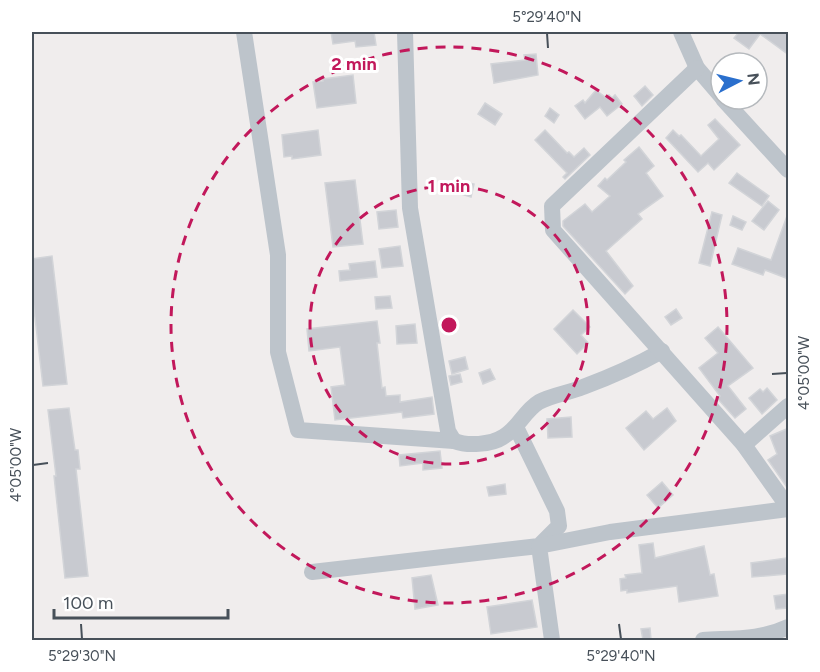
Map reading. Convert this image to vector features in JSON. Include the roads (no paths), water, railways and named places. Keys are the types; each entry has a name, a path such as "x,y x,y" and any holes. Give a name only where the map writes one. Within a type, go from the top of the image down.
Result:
{"street":[{"path":"244,32 278,255 279,352 298,430 454,441 462,444 489,442 503,437 516,427 526,412 540,402 581,388 662,351"},
{"path":"405,32 410,208 448,431 454,441"},
{"path":"681,32 697,68 709,82"},
{"path":"312,572 539,546 610,532 789,508 744,445 553,230 552,206 697,68"},
{"path":"735,111 786,164"},
{"path":"744,445 789,405"},
{"path":"516,427 557,511 559,526 539,546"},
{"path":"539,546 552,640"},
{"path":"703,640 747,639 789,627"}]}
